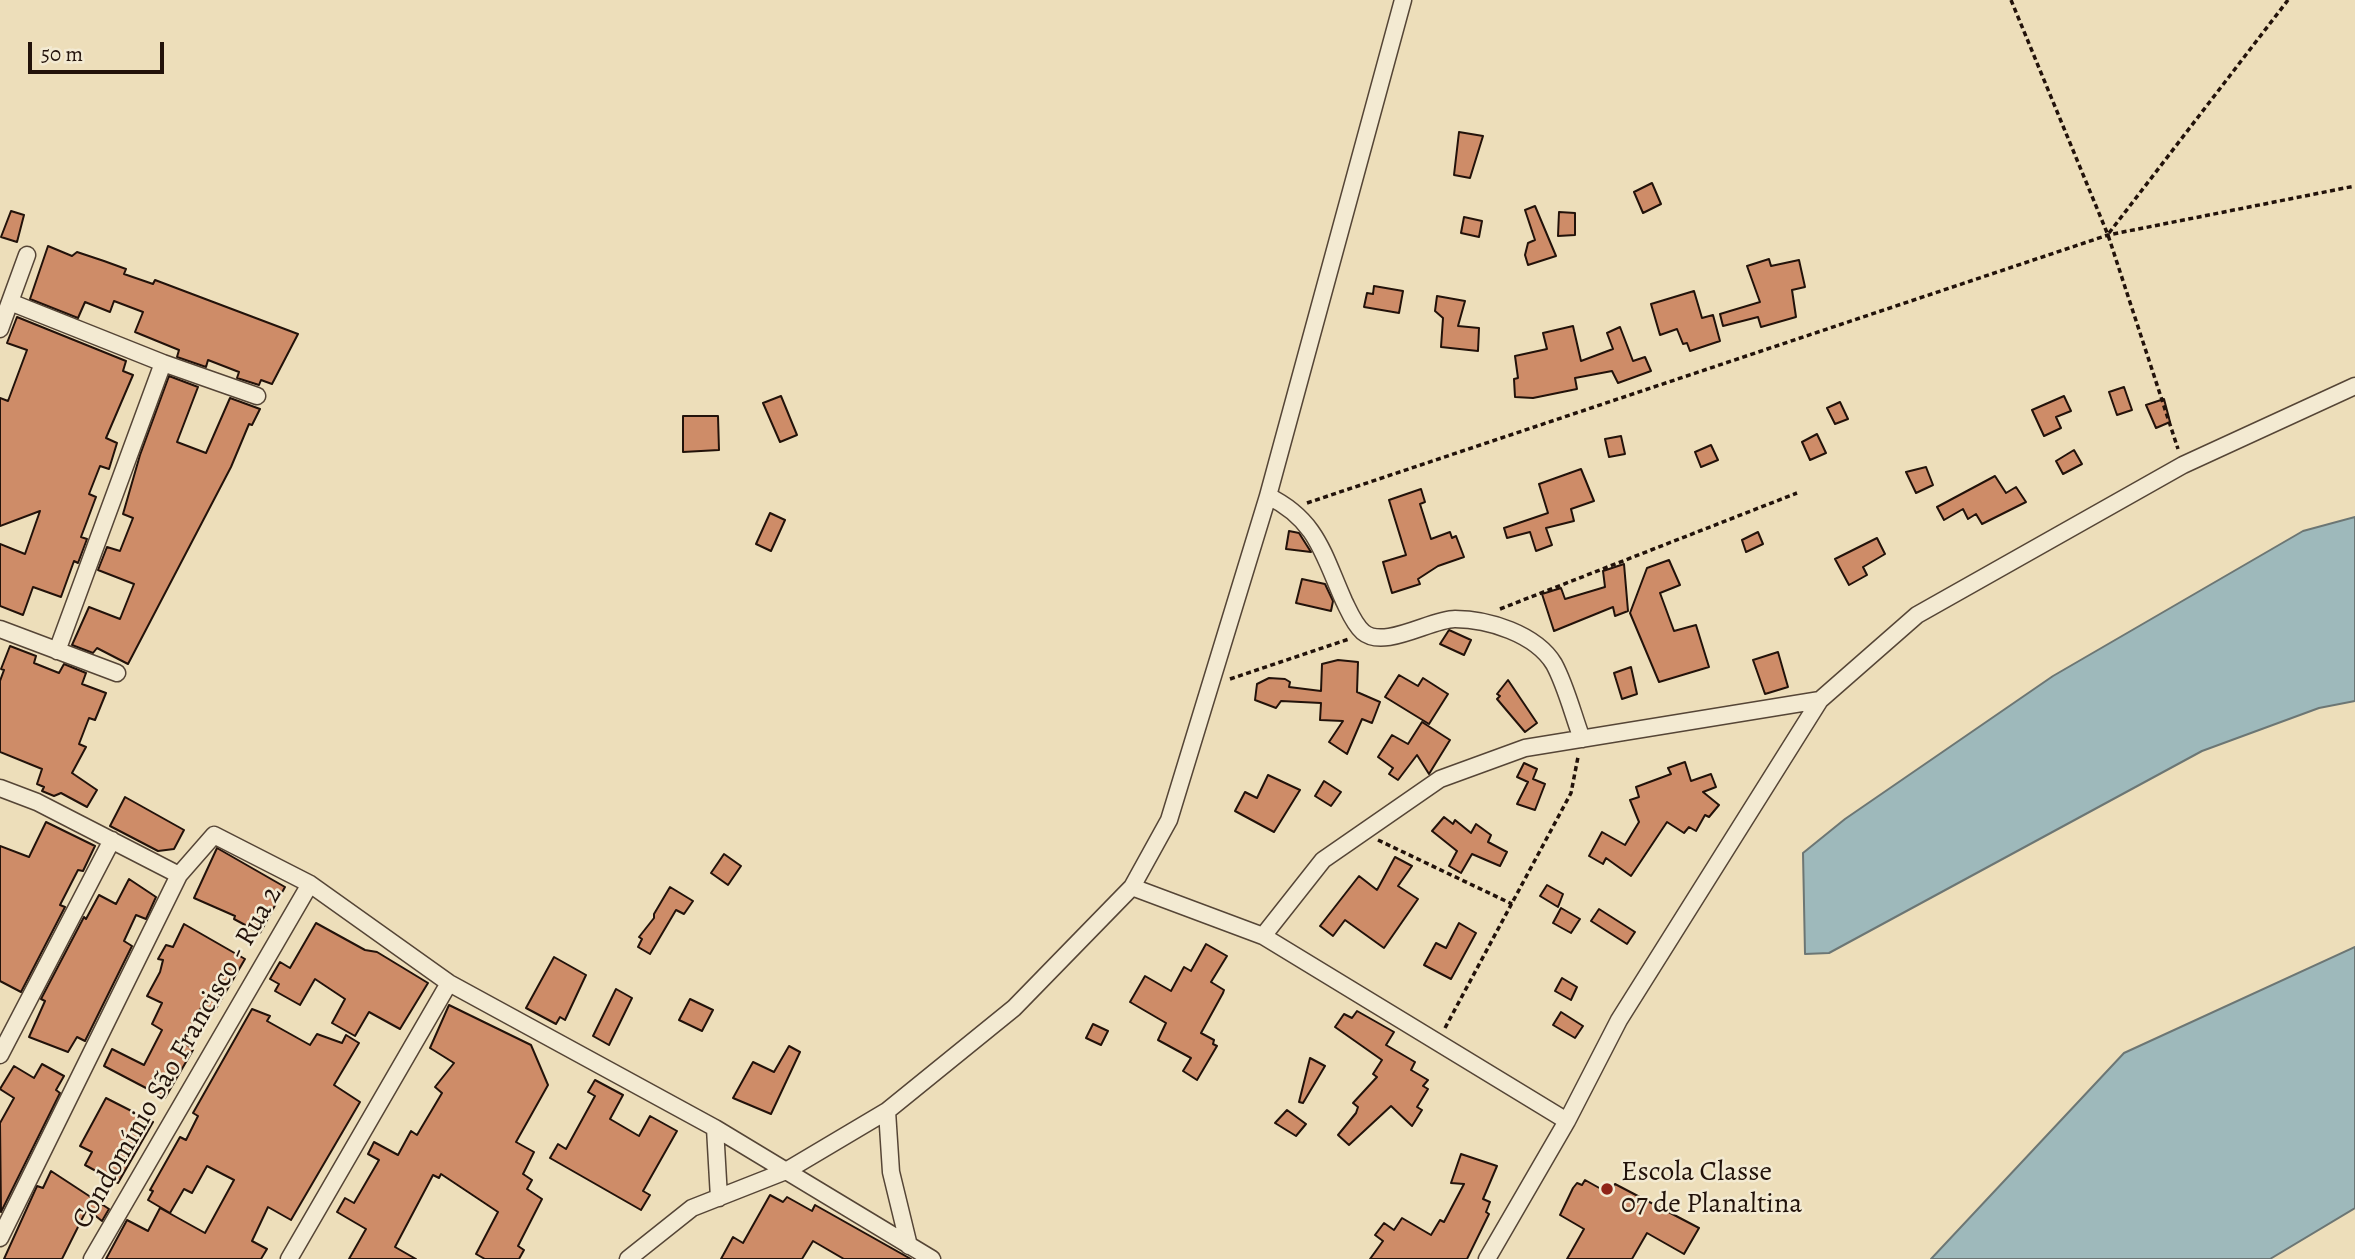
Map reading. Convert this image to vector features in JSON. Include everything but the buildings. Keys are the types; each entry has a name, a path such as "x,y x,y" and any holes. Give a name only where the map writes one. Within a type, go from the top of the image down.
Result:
{"street":[{"path":"628,1259 692,1208 786,1171 887,1111 1013,1008 1132,887 1169,820 1210,686 1268,496 1403,0"},
{"path":"0,329 27,255"},
{"path":"10,302 163,363 257,396"},
{"path":"57,651 163,363"},
{"path":"1487,1259 1567,1121 1619,1020 1820,700 1917,615 2183,465 2355,386"},
{"path":"1268,496 1292,508 1310,528 1352,619 1364,634 1382,638 1454,619 1496,625 1535,643 1554,663 1581,739"},
{"path":"0,629 117,673"},
{"path":"1263,936 1323,860 1440,779 1525,748 1820,700"},
{"path":"0,788 37,802 179,875"},
{"path":"0,1238 179,875 214,835 310,884 449,983 715,1128 910,1251 932,1259"},
{"path":"0,1055 112,840"},
{"name":"Condomínio São Francisco - Rua 2","path":"92,1259 310,884"},
{"path":"1132,887 1263,936 1567,1121"},
{"path":"289,1259 449,983"},
{"path":"887,1111 891,1172 910,1251"},
{"path":"715,1128 719,1198"}],"path":[{"path":"2011,0 2108,234 2183,465"},
{"path":"2108,234 2288,0"},
{"path":"1292,508 2108,234 2355,186"},
{"path":"1469,621 1797,492"},
{"path":"1210,686 1364,634"},
{"path":"1438,1043 1572,793 1581,739"},
{"path":"1363,833 1512,904"}],"water":[{"path":"2355,517 2355,701 2319,708 2202,751 1829,953 1805,954 1803,853 1845,819 2053,676 2303,531"},
{"path":"2355,947 2355,1208 2270,1259 1931,1259 2124,1053"}],"place":[{"name":"Escola Classe 07 de Planaltina","path":"1607,1189"}]}
